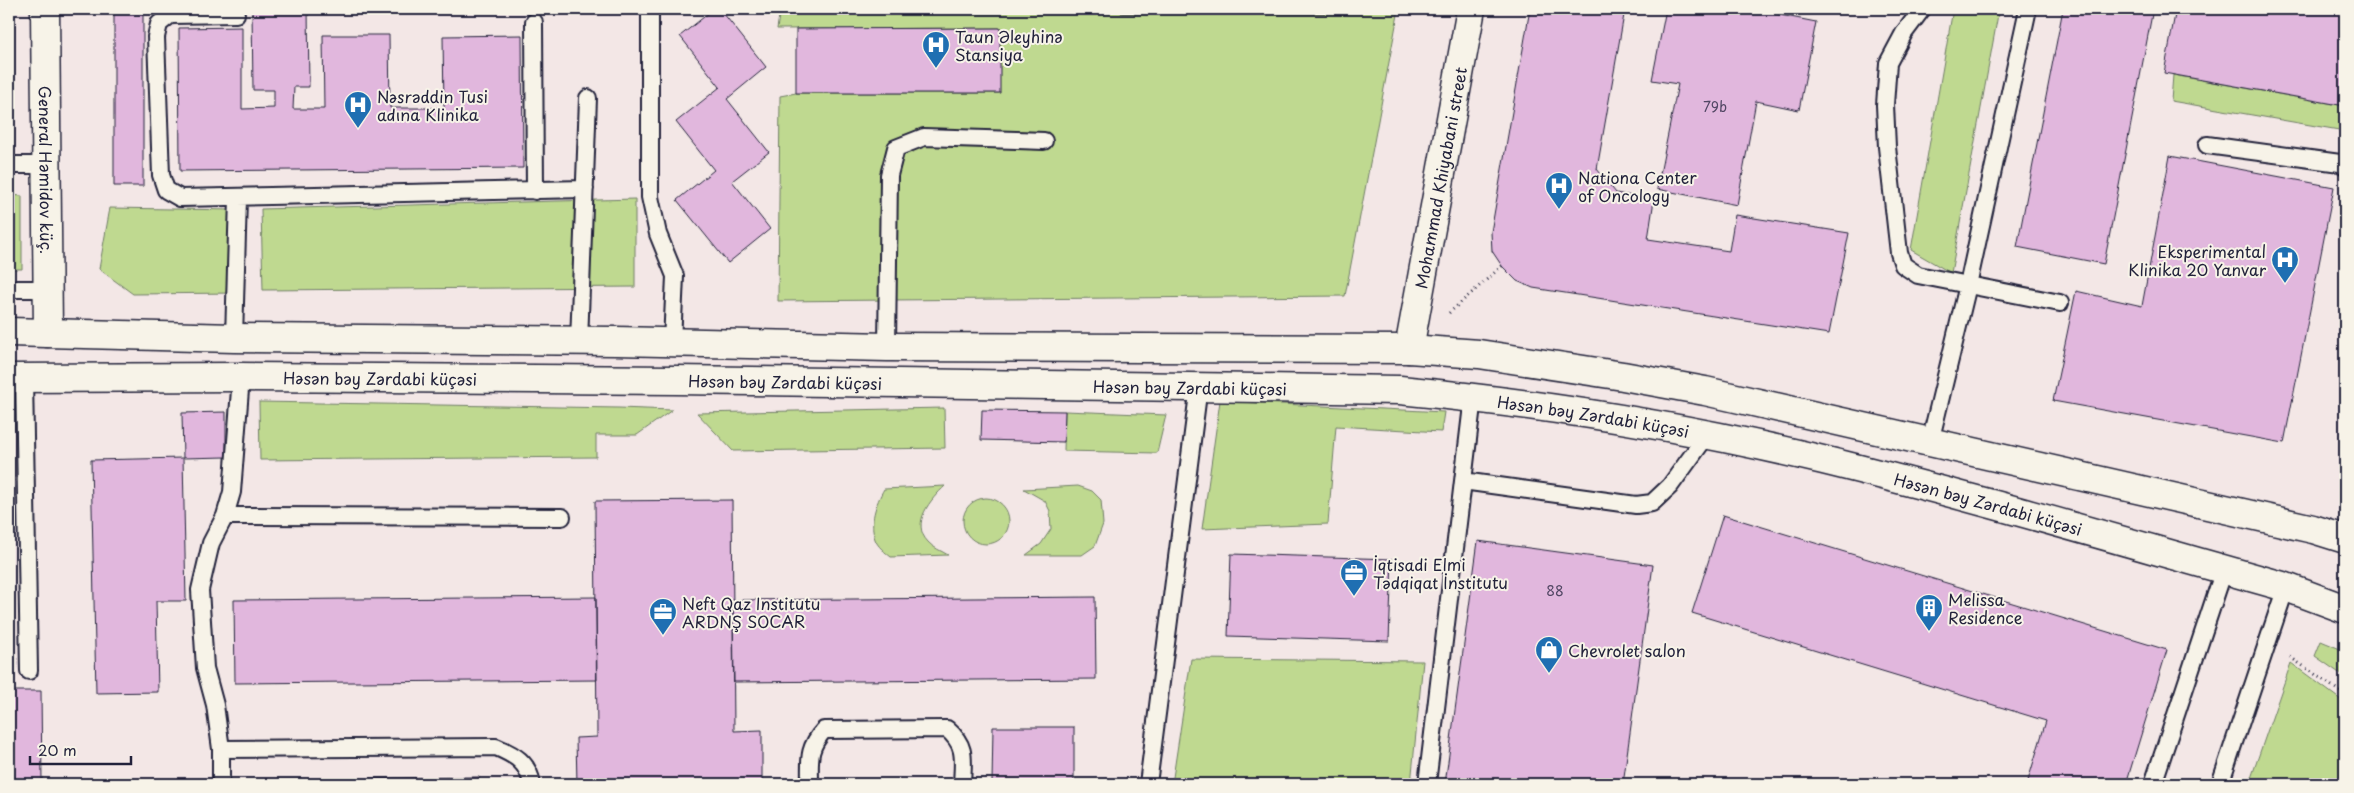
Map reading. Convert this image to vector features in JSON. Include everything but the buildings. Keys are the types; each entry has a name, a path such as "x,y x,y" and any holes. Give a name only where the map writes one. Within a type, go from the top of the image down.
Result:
{"main road":[{"name":"General Həmidov küç.","path":"45,9 48,333"},
{"name":"Mohammad Khiyabani street","path":"1409,349 1471,9"},
{"path":"9,332 234,338 672,342 887,347 1409,349 1479,354 1632,377 1790,409 2313,529 2345,539"},
{"name":"Həsən bəy Zərdabi küçəsi","path":"16,378 241,377 1199,386 1400,390 1473,397 1616,418 1707,435 1821,460 1915,484 2286,587 2345,609"}],"lane":[{"path":"650,9 650,197 658,234 675,276 672,342"},
{"path":"1922,9 1904,33 1888,63 1886,122 1899,253 1903,266 1918,275 2060,303"},
{"path":"1930,442 1968,285 2028,9"},
{"path":"236,14 170,15 160,24 156,37 161,174 166,190 180,198 585,189"},
{"path":"534,22 535,191"},
{"path":"579,342 588,98"},
{"path":"887,347 889,175 896,148 924,137 1044,141"},
{"path":"2207,145 2340,163 2345,166"},
{"path":"9,165 47,165"},
{"path":"234,338 238,198"},
{"path":"9,289 48,289"},
{"path":"221,784 221,749 215,705 206,668 200,590 210,544 225,516 232,492 241,377"},
{"path":"16,378 29,671"},
{"path":"1148,784 1199,386"},
{"path":"1427,784 1473,397"},
{"path":"1463,481 1636,505 1652,503 1670,486 1707,435"},
{"path":"225,516 562,517"},
{"path":"2153,784 2224,570"},
{"path":"2220,784 2286,587"},
{"path":"810,784 810,753 815,740 824,730 947,728 958,739 961,746 963,754 962,784"},
{"path":"221,749 496,747 518,757 530,776 532,784"}],"path":[{"path":"1445,317 1502,266"},
{"path":"2267,642 2345,695"}],"green space":[{"path":"780,9 1121,9 1122,13 1325,13 1325,9 1399,9 1345,296 778,301 780,96 796,93 999,93 999,28 777,29"},
{"path":"1953,9 1999,9 1951,273 1911,250"},
{"path":"2173,75 2345,106 2345,131 2171,101"},
{"path":"9,195 22,196 22,269 9,269"},
{"path":"635,199 635,287 263,290 261,209"},
{"path":"110,208 236,210 238,293 133,294 99,269"},
{"path":"1220,401 1444,412 1441,432 1336,426 1328,524 1202,529"},
{"path":"259,402 672,410 637,435 596,435 596,457 260,460"},
{"path":"944,408 945,448 733,451 697,413"},
{"path":"1065,411 1166,415 1157,453 1064,451"},
{"path":"945,486 924,512 921,527 923,535 928,542 948,555 891,557 878,544 873,533 876,507 884,489"},
{"path":"1078,486 1092,491 1101,500 1103,524 1095,546 1082,555 1026,555 1041,544 1051,529 1050,511 1045,501 1024,489"},
{"path":"986,498 999,502 1005,508 1009,521 1005,534 999,540 986,544 973,540 967,534 963,521 967,508 973,502"},
{"path":"2321,641 2345,651 2345,677 2315,656"},
{"path":"1191,659 1423,661 1411,784 1172,784"},
{"path":"2291,663 2345,703 2345,784 2249,784"}],"place":[{"name":"Taun Əleyhinə Stansiya","path":"936,69"},
{"name":"Nəsrəddin Tusi adına Klinika","path":"358,129"},
{"name":"Nationa Center of Oncology","path":"1559,210"},
{"name":"Eksperimental Klinika 20 Yanvar","path":"2285,284"},
{"name":"İqtisadi Elmi Tədqiqat İnstitutu","path":"1354,597"},
{"name":"Melissa Residence","path":"1929,632"},
{"name":"Neft Qaz Institutu ARDNŞ SOCAR","path":"663,636"},
{"name":"Chevrolet salon","path":"1549,674"}]}
